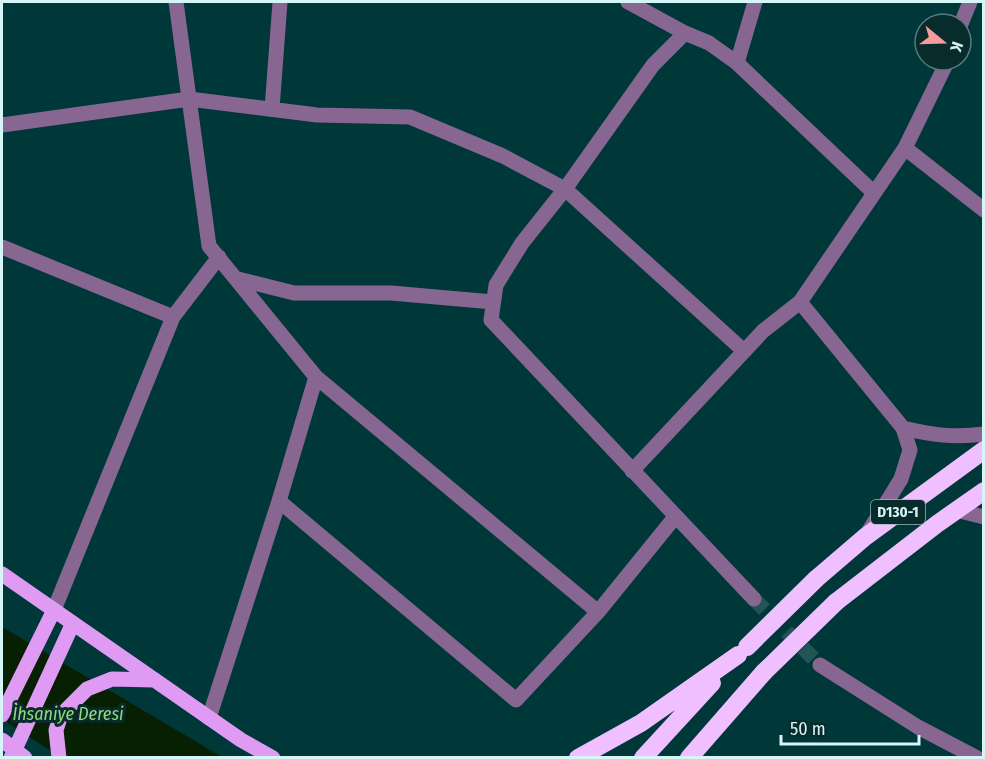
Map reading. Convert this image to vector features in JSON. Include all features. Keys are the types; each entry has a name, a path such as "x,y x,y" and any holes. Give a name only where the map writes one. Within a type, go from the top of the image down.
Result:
{"highway":[{"name":"D130-1","path":"643,758 742,651 816,579 865,537 984,450"},
{"name":"D130-1","path":"689,758 764,672 836,602 984,491"},
{"path":"578,758 641,723 742,651"},
{"path":"699,758 712,731"}],"main road":[{"path":"2,574 240,740 273,758"},
{"path":"2,715 54,610"},
{"path":"2,741 17,755 73,623"},
{"path":"59,758 56,730 61,715 87,689 112,679 155,680"}],"street":[{"path":"176,2 209,246 316,377 598,612"},
{"path":"272,109 280,2"},
{"path":"628,2 685,33 709,43 737,63 874,193"},
{"path":"737,63 755,2"},
{"path":"685,33 653,65 565,189 522,243 496,285 490,320 754,599"},
{"path":"632,471 763,331 800,302 905,148 942,72"},
{"path":"2,125 189,99 317,115 410,117 503,156 565,189 744,351"},
{"path":"905,148 984,210"},
{"path":"2,247 172,317"},
{"path":"54,610 172,317 219,257"},
{"path":"237,279 294,293 391,292 493,302"},
{"path":"800,302 903,428 910,450 901,479 865,537"},
{"path":"209,718 279,501 316,377"},
{"path":"903,428 934,436 957,438 984,434"},
{"path":"279,501 516,700 598,612 675,517"},
{"path":"957,510 984,518"},
{"path":"820,665 918,727 977,758"}],"water":[{"name":"İhsaniye Deresi","path":"2,627 222,757 60,757 2,719"}],"tunnel":[{"path":"754,599 820,665"}]}
